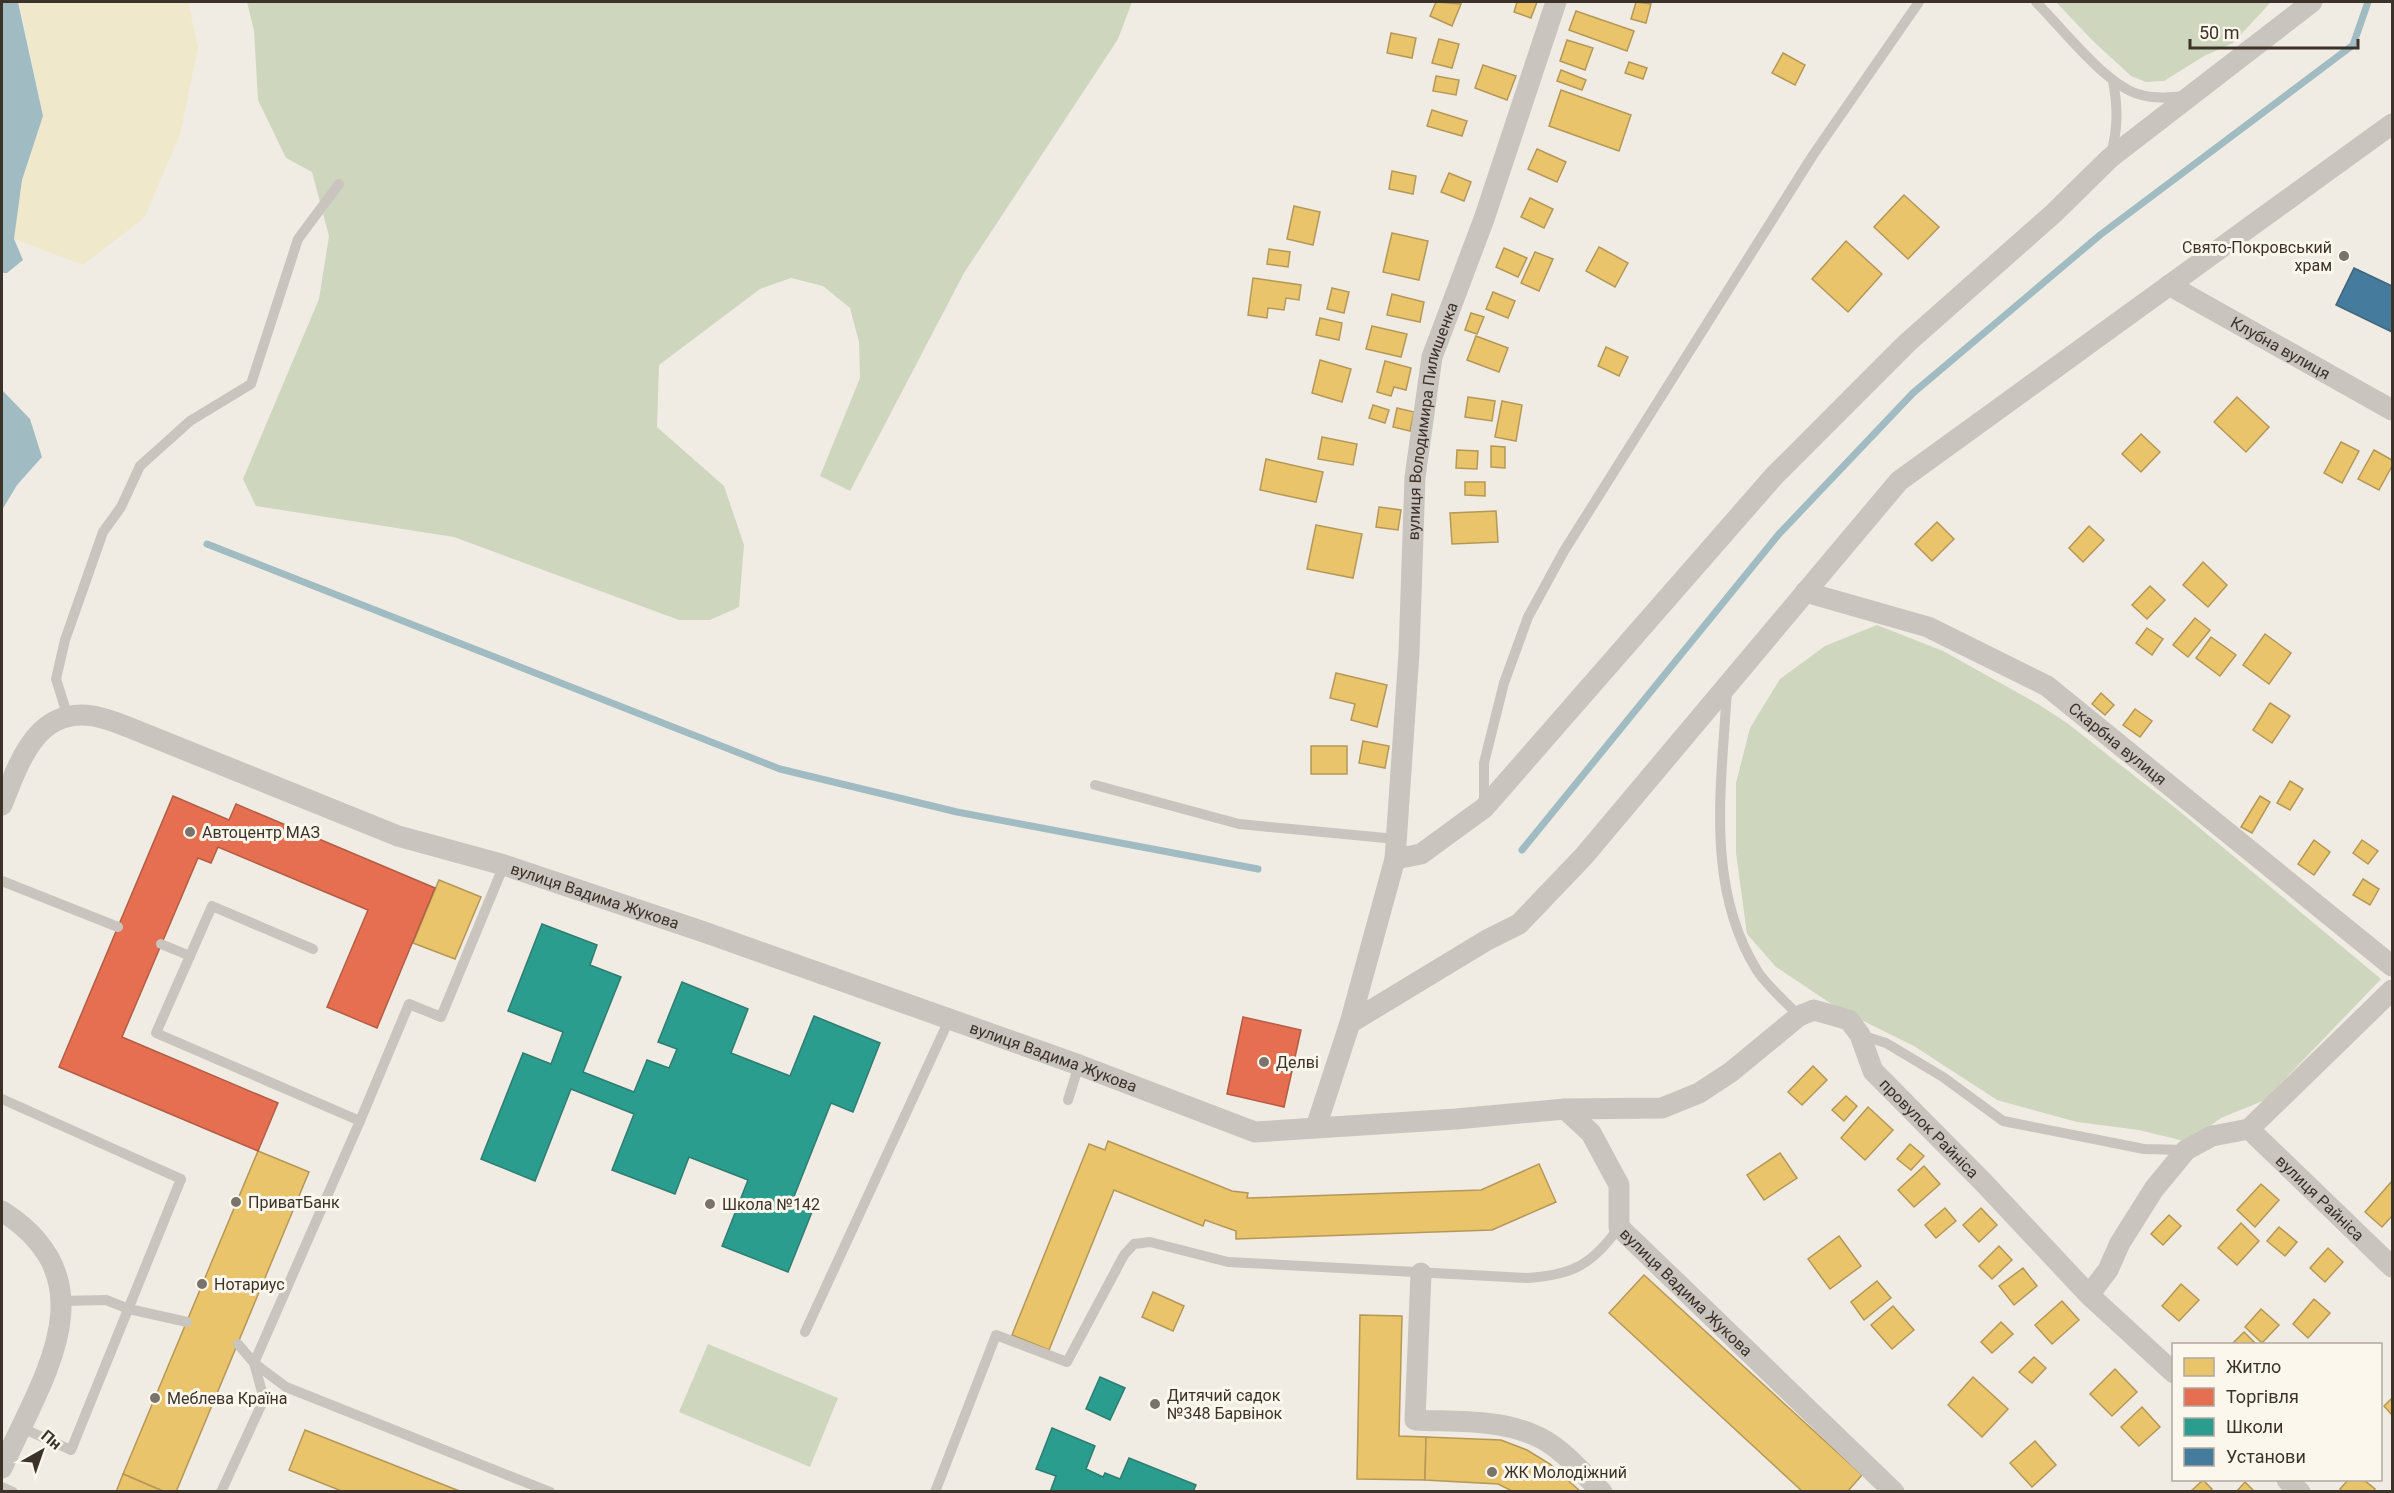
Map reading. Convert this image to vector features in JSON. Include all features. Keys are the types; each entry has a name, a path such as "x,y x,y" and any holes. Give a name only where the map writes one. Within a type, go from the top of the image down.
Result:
{"street":[{"name":"вулиця Володимира Пилишенка","path":"1316,1127 1350,1023 1396,849 1409,653 1415,477 1432,357 1484,219 1556,2"},
{"path":"1396,849 1420,854 1484,808 1775,475 1907,343 2054,213 2110,158 2312,2"},
{"path":"1350,1023 1487,940 1519,924 1584,856 1899,481 2392,124"},
{"name":"Клубна вулиця","path":"2169,285 2392,410"},
{"name":"Скарбна вулиця","path":"1805,592 1928,627 2047,686 2392,966"},
{"name":"вулиця Вадима Жукова","path":"68,717 92,716 133,729 398,837 504,865 705,932 1080,1065 1255,1132 1456,1119 1565,1109 1591,1133 1615,1175 1619,1185 1619,1227 1894,1491"},
{"path":"2,805 29,744 52,721 68,717"},
{"path":"2089,1294 2108,1270 2120,1243 2154,1189 2186,1150 2212,1136 2249,1130 2392,990"},
{"name":"провулок Райніса","path":"1799,1016 1814,1010 1828,1012 1849,1020 1860,1035 1873,1071 1984,1183 2089,1294 2172,1372"},
{"path":"1565,1109 1662,1108 1699,1093 1723,1077 1799,1016"},
{"name":"вулиця Райніса","path":"2249,1130 2392,1267"},
{"path":"2,1211 32,1235 46,1253 58,1278 62,1301 62,1322 56,1344 2,1468"},
{"path":"1421,1273 1415,1420 1501,1425 1535,1435 1556,1448 1602,1491"}],"lane":[{"path":"1484,808 1484,763 1504,683 1528,617 1564,550 1800,175 1919,2"},
{"path":"2036,2 2112,81 2137,94 2164,99 2192,94"},
{"path":"2110,158 2117,133 2118,107 2112,81"},
{"path":"68,717 56,678 65,640 104,532 121,507 140,466 190,421 251,384 298,238 339,184"},
{"path":"1728,684 1720,827 1723,878 1736,930 1759,973 1799,1016"},
{"path":"1095,785 1239,824 1396,849"},
{"path":"221,1491 264,1399 254,1363 409,1004 441,1017 504,865"},
{"path":"2,881 118,927"},
{"path":"314,948 212,906 156,1033 360,1121"},
{"path":"161,945 190,956"},
{"path":"805,1332 949,1020"},
{"path":"1860,1035 1886,1043 1943,1077 2003,1121 2144,1149 2186,1150"},
{"path":"1068,1100 1080,1065"},
{"path":"2,1099 181,1179 71,1450 20,1428"},
{"path":"935,1491 996,1335 1067,1362 1124,1255 1134,1244 1150,1242 1228,1262 1528,1278 1555,1276 1581,1266 1603,1250 1619,1227"},
{"path":"62,1301 106,1300 129,1309 187,1322"},
{"path":"238,1344 254,1363 286,1387 550,1491"},
{"path":"2,1487 13,1491"}],"green space":[{"path":"247,2 1132,2 1118,39 964,273 850,491 820,476 860,378 859,342 850,308 823,286 791,278 760,289 659,365 657,427 724,486 744,545 739,607 710,620 679,620 454,537 256,506 243,479 319,299 329,236 312,172 286,158 258,100 254,31"},
{"path":"2056,2 2271,2 2233,43 2204,56 2164,81 2146,82 2131,76"},
{"path":"1877,625 1943,651 2038,704 2067,723 2178,810 2381,979 2265,1100 2221,1118 2188,1142 2139,1130 2077,1122 1997,1100 1914,1046 1839,1009 1776,967 1747,934 1736,853 1736,783 1750,728 1780,679 1825,646"},
{"path":"708,1344 838,1398 810,1467 679,1412"}],"sand":[{"path":"19,2 188,2 198,47 180,135 144,218 83,265 14,239 22,180 43,116"}],"water":[{"path":"2,2 18,2 43,116 22,180 14,239 23,260 7,273 2,273"},
{"path":"2,390 30,419 42,457 17,485 2,510"}],"building: Житло":[{"path":"1436,2 1461,4 1452,26 1430,16"},
{"path":"1517,2 1537,2 1531,18 1514,12"},
{"path":"1636,2 1651,4 1646,23 1631,19"},
{"path":"1576,11 1634,31 1627,51 1569,30"},
{"path":"1391,33 1416,38 1412,58 1387,53"},
{"path":"1439,39 1459,44 1452,68 1432,63"},
{"path":"1567,40 1593,48 1585,70 1560,61"},
{"path":"1783,53 1805,65 1795,85 1772,73"},
{"path":"1629,62 1647,68 1643,79 1625,73"},
{"path":"1483,65 1516,76 1507,100 1475,88"},
{"path":"1561,70 1586,80 1582,90 1557,81"},
{"path":"1436,76 1459,80 1456,95 1433,91"},
{"path":"1561,90 1631,115 1619,151 1549,126"},
{"path":"1432,110 1467,121 1462,136 1427,126"},
{"path":"1537,149 1566,162 1557,182 1528,169"},
{"path":"1392,171 1416,176 1413,194 1389,189"},
{"path":"1449,173 1471,182 1464,201 1441,192"},
{"path":"1904,195 1939,227 1908,259 1874,227"},
{"path":"1530,198 1553,209 1544,228 1521,217"},
{"path":"1294,206 1320,212 1313,245 1287,239"},
{"path":"1392,233 1428,241 1419,280 1383,272"},
{"path":"1846,241 1882,274 1848,312 1812,279"},
{"path":"1599,247 1628,263 1615,287 1586,271"},
{"path":"1504,248 1527,258 1518,277 1496,267"},
{"path":"1269,249 1290,252 1288,267 1267,264"},
{"path":"1535,252 1553,259 1539,291 1521,283"},
{"path":"1253,278 1301,285 1299,300 1286,298 1284,310 1268,308 1267,318 1248,315"},
{"path":"1332,288 1349,292 1344,313 1327,309"},
{"path":"1493,292 1515,301 1508,318 1486,309"},
{"path":"1392,294 1424,302 1420,322 1387,315"},
{"path":"1471,313 1484,317 1477,334 1465,330"},
{"path":"1320,318 1342,323 1339,340 1316,335"},
{"path":"1372,326 1407,334 1401,357 1366,349"},
{"path":"1476,336 1508,348 1499,372 1467,360"},
{"path":"1606,347 1628,357 1619,376 1598,366"},
{"path":"1320,360 1351,369 1342,402 1312,393"},
{"path":"1385,361 1411,368 1406,390 1394,387 1391,396 1377,392"},
{"path":"1468,397 1495,401 1492,421 1465,417"},
{"path":"2237,397 2269,427 2246,452 2214,422"},
{"path":"1502,401 1522,405 1516,441 1495,437"},
{"path":"1373,405 1389,410 1385,423 1369,418"},
{"path":"1397,408 1414,412 1410,431 1393,427"},
{"path":"2141,434 2160,452 2141,472 2122,454"},
{"path":"1322,437 1357,444 1353,465 1318,459"},
{"path":"2341,442 2359,451 2342,483 2324,473"},
{"path":"1491,446 1505,447 1505,468 1491,467"},
{"path":"1457,450 1478,451 1477,469 1456,468"},
{"path":"2374,450 2392,460 2392,466 2379,490 2358,479"},
{"path":"1266,459 1323,472 1316,502 1260,490"},
{"path":"1465,482 1485,482 1485,496 1465,495"},
{"path":"1379,507 1401,510 1398,530 1376,527"},
{"path":"1496,511 1498,542 1452,544 1450,513"},
{"path":"1937,522 1954,539 1932,561 1915,544"},
{"path":"1316,525 1362,534 1353,578 1307,569"},
{"path":"2089,526 2104,540 2083,562 2069,548"},
{"path":"2203,562 2227,585 2208,607 2183,585"},
{"path":"2150,586 2165,600 2147,619 2132,605"},
{"path":"2195,618 2210,630 2188,657 2173,645"},
{"path":"2147,628 2163,639 2152,655 2136,643"},
{"path":"2265,634 2291,653 2269,684 2243,665"},
{"path":"2211,637 2236,655 2220,676 2196,658"},
{"path":"1336,673 1387,685 1377,727 1351,720 1355,704 1330,698"},
{"path":"2101,693 2114,705 2105,715 2092,704"},
{"path":"2270,703 2290,716 2272,743 2253,730"},
{"path":"2135,709 2152,721 2140,737 2123,725"},
{"path":"1363,741 1389,746 1385,768 1359,763"},
{"path":"1311,746 1347,746 1347,774 1311,774"},
{"path":"2290,781 2303,789 2290,810 2277,803"},
{"path":"2260,796 2270,802 2252,833 2241,827"},
{"path":"2314,840 2330,852 2314,875 2298,864"},
{"path":"2362,840 2378,851 2368,864 2353,853"},
{"path":"2363,879 2379,889 2370,905 2353,895"},
{"path":"439,880 481,897 455,959 413,943"},
{"path":"1813,1066 1827,1080 1802,1105 1788,1092"},
{"path":"1846,1096 1857,1106 1844,1121 1832,1110"},
{"path":"1868,1107 1893,1130 1865,1160 1841,1138"},
{"path":"1108,1141 1232,1191 1248,1193 1247,1198 1481,1190 1539,1164 1556,1202 1492,1230 1236,1239 1236,1231 1205,1220 1203,1226 1114,1190 1049,1350 1012,1335 1089,1144 1105,1150"},
{"path":"1910,1144 1924,1156 1911,1170 1897,1159"},
{"path":"258,1151 309,1172 176,1492 165,1492 123,1474"},
{"path":"1780,1153 1797,1178 1764,1200 1747,1175"},
{"path":"1924,1166 1940,1184 1914,1207 1898,1190"},
{"path":"2392,1181 2392,1216 2382,1227 2365,1212"},
{"path":"2261,1184 2279,1200 2255,1227 2237,1210"},
{"path":"1945,1208 1956,1221 1936,1238 1925,1225"},
{"path":"1981,1208 1997,1225 1979,1242 1963,1225"},
{"path":"2169,1215 2181,1226 2163,1245 2151,1234"},
{"path":"2241,1223 2259,1241 2237,1265 2218,1248"},
{"path":"2279,1227 2297,1242 2285,1256 2267,1241"},
{"path":"1839,1236 1861,1266 1830,1289 1808,1259"},
{"path":"1999,1246 2012,1260 1992,1279 1979,1266"},
{"path":"2328,1248 2343,1262 2325,1282 2310,1268"},
{"path":"2023,1268 2037,1286 2014,1305 1999,1286"},
{"path":"1644,1275 1862,1475 1847,1492 1803,1492 1609,1313"},
{"path":"1877,1281 1891,1298 1864,1320 1851,1302"},
{"path":"2181,1284 2199,1300 2179,1321 2162,1306"},
{"path":"1153,1292 1184,1306 1173,1331 1142,1317"},
{"path":"2314,1299 2330,1313 2308,1338 2293,1324"},
{"path":"2062,1301 2079,1320 2052,1344 2035,1325"},
{"path":"1893,1306 1914,1330 1892,1349 1871,1325"},
{"path":"2261,1309 2279,1325 2262,1343 2245,1327"},
{"path":"1360,1315 1402,1316 1399,1436 1426,1437 1425,1480 1357,1479"},
{"path":"2001,1322 2013,1334 1992,1353 1981,1342"},
{"path":"2244,1332 2255,1343 2233,1343"},
{"path":"2034,1357 2046,1368 2032,1383 2019,1372"},
{"path":"2115,1369 2137,1392 2112,1416 2090,1394"},
{"path":"1973,1377 2008,1409 1982,1437 1948,1405"},
{"path":"2392,1398 2392,1415 2384,1406"},
{"path":"2142,1407 2160,1427 2139,1446 2121,1427"},
{"path":"305,1430 462,1492 344,1492 289,1470"},
{"name":"ЖК Молодіжний","path":"1426,1437 1501,1440 1527,1450 1550,1464 1581,1492 1514,1492 1498,1484 1425,1480"},
{"path":"2035,1441 2056,1465 2032,1487 2010,1463"},
{"path":"123,1474 165,1492 116,1492"},
{"path":"2202,1481 2212,1489 2209,1492 2190,1492"},
{"path":"2347,1481 2365,1481 2375,1489 2373,1492 2343,1492 2340,1489"},
{"path":"2245,1482 2255,1492 2236,1492"}],"building: Торгівля":[{"path":"173,796 229,820 236,804 435,888 377,1028 327,1007 368,910 218,847 211,863 198,858 122,1037 278,1103 258,1151 59,1067"},
{"name":"Делві","path":"1243,1017 1301,1030 1284,1107 1227,1094"}],"building: Школи":[{"path":"542,924 597,945 590,965 621,977 583,1072 634,1092 647,1060 669,1068 677,1049 658,1042 682,982 748,1009 731,1053 790,1076 814,1016 880,1043 853,1112 831,1103 793,1199 814,1207 788,1272 722,1246 748,1180 689,1157 675,1194 612,1170 634,1114 571,1089 535,1181 481,1159 523,1053 551,1064 563,1032 508,1011"},
{"path":"1100,1377 1125,1388 1110,1420 1086,1409"},
{"path":"1052,1428 1095,1446 1086,1469 1103,1477 1105,1473 1120,1479 1129,1458 1196,1485 1193,1492 1050,1492 1056,1476 1036,1469"}],"building: Установи":[{"path":"2354,268 2392,286 2392,332 2336,305"}],"waterway":[{"path":"1522,850 1779,534 1913,393 2100,235 2353,45 2368,2"},
{"path":"207,544 780,769 957,812 1258,869"}],"place":[{"name":"Свято-Покровський храм","path":"2344,256"},
{"name":"Автоцентр МАЗ","path":"190,832"},
{"name":"Делві","path":"1264,1062"},
{"name":"ПриватБанк","path":"236,1202"},
{"name":"Школа №142","path":"710,1204"},
{"name":"Нотариус","path":"202,1284"},
{"name":"Меблева Країна","path":"155,1398"},
{"name":"Дитячий садок №348 Барвінок","path":"1155,1404"},
{"name":"ЖК Молодіжний","path":"1492,1472"}]}
